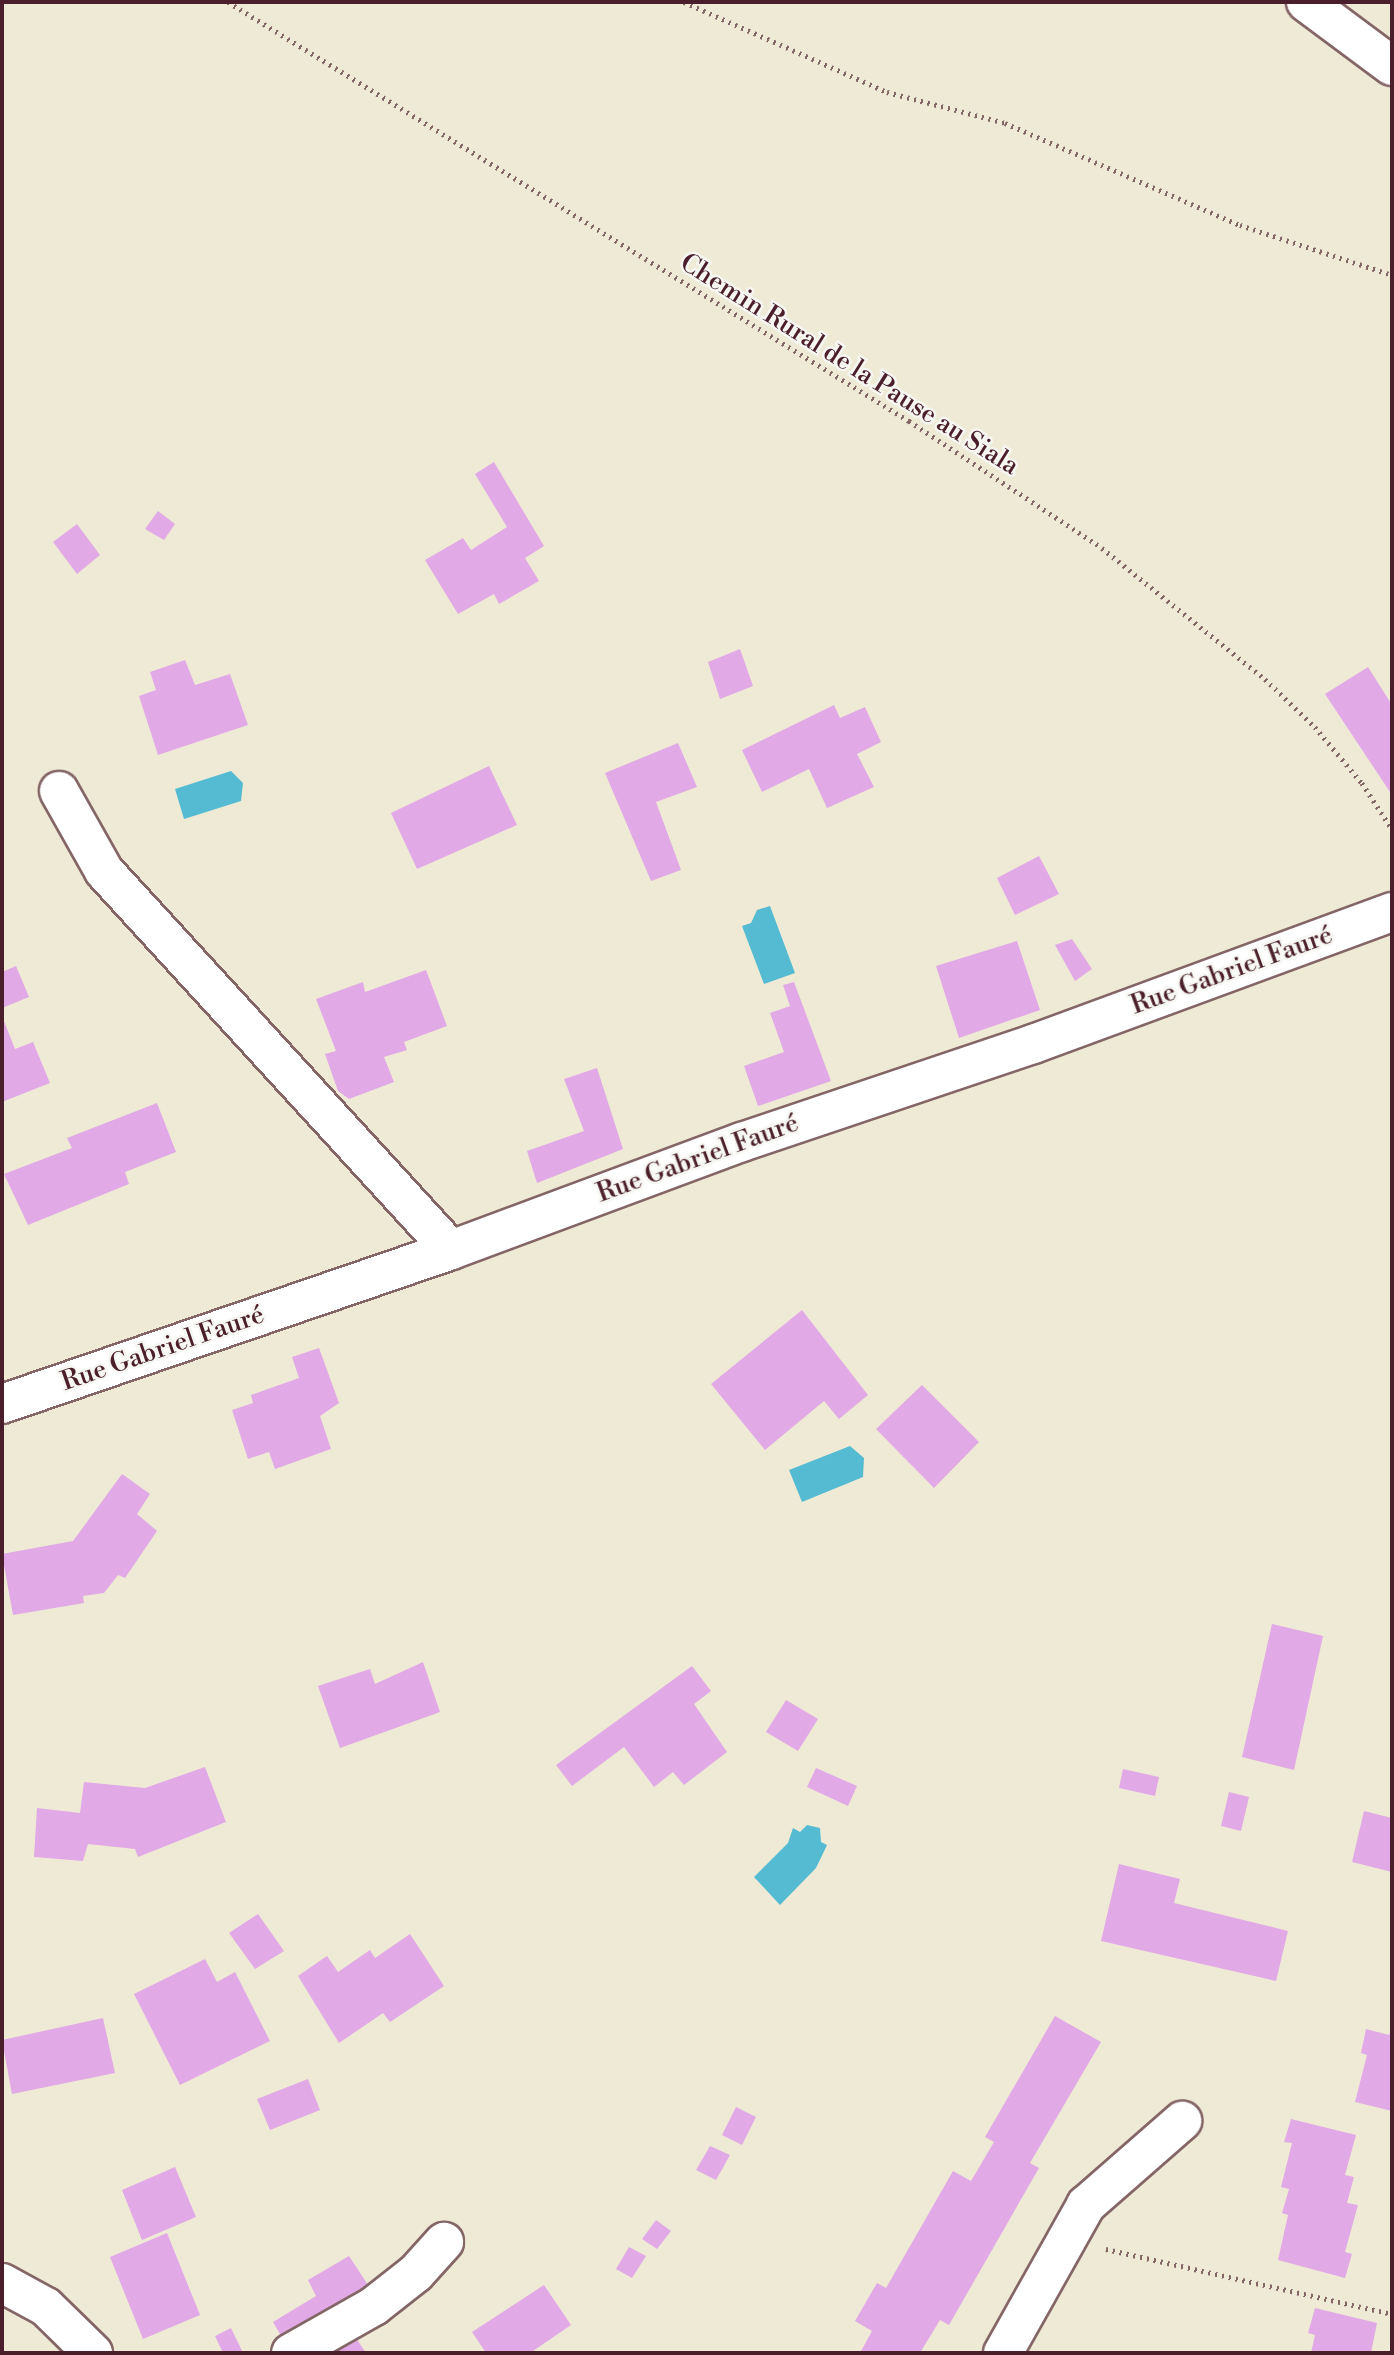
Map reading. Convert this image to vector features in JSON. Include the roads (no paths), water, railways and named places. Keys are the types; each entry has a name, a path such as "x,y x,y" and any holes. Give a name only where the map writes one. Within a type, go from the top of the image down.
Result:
{"street":[{"path":"1306,2 1392,66"},
{"path":"59,790 104,871 451,1250"},
{"name":"Rue Gabriel Fauré","path":"2,1404 451,1250 742,1142 1034,1044 1392,912"},
{"path":"1003,2353 1086,2206 1182,2121"},
{"path":"291,2353 374,2306 416,2273 444,2242"},
{"path":"2,2283 46,2307 93,2353"}],"water":[{"path":"231,771 243,783 241,801 184,819 175,789"},
{"path":"770,906 795,973 764,984 742,926 751,923 757,910"},
{"path":"850,1446 864,1458 863,1477 802,1502 789,1470"},
{"path":"807,1825 820,1828 821,1842 827,1845 816,1868 780,1905 754,1877 788,1843 793,1828 800,1832"}]}
